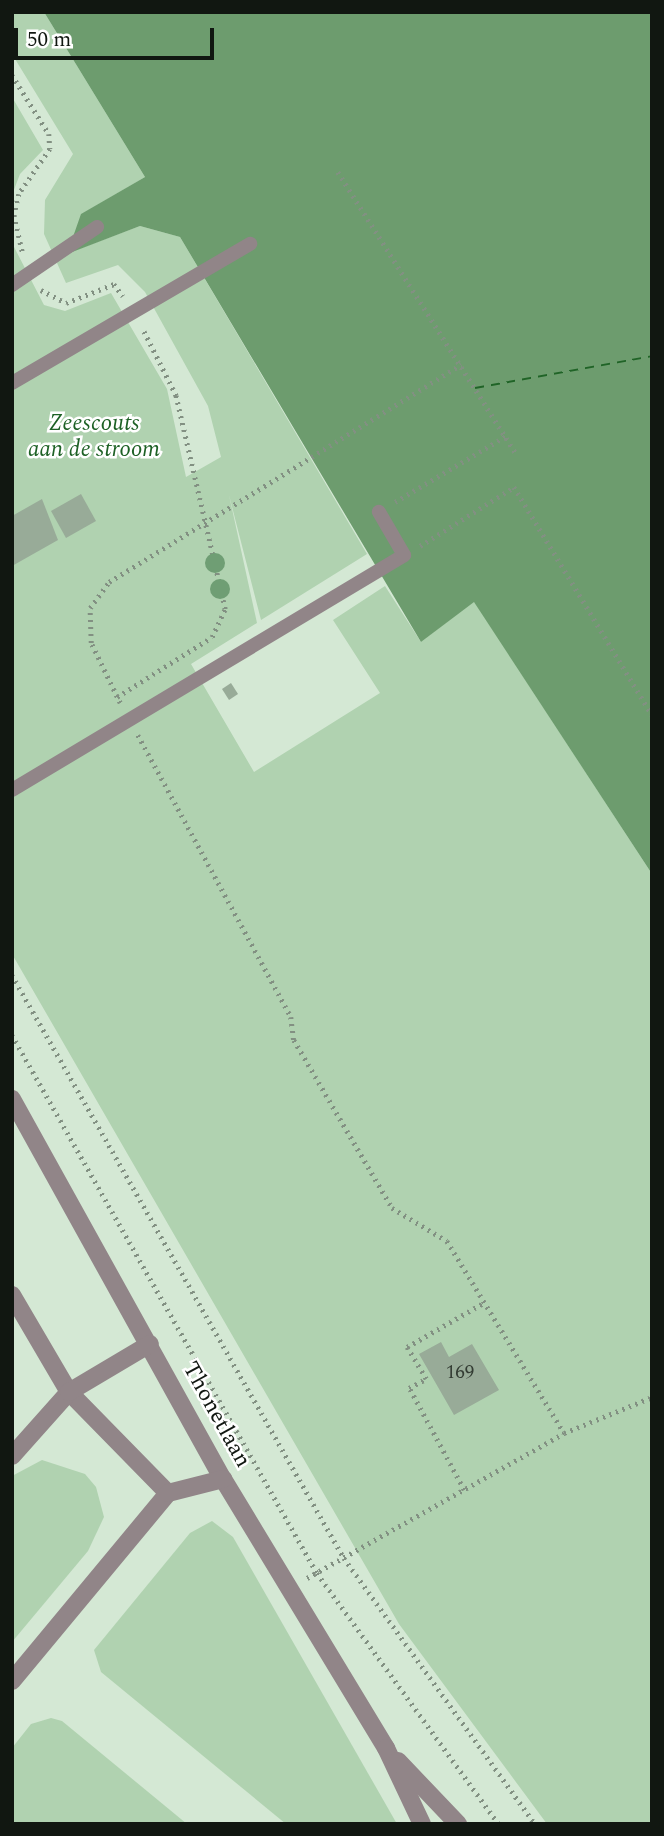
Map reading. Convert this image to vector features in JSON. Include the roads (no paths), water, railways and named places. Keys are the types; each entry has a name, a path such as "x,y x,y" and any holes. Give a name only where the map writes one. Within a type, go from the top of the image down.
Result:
{"street":[{"name":"Thonetlaan","path":"12,1099 223,1479 386,1748 422,1824"},
{"path":"12,1295 69,1392 169,1493"},
{"path":"12,1457 69,1392 150,1344"},
{"path":"12,1681 169,1493 223,1479"},
{"name":"Thonetlaan","path":"386,1748 458,1824"}],"lane":[{"path":"12,285 97,227"},
{"path":"12,383 250,244"},
{"path":"12,790 404,555 379,512"}],"park label":[{"name":"Zeescouts aan de stroom","path":"94,437"}]}
